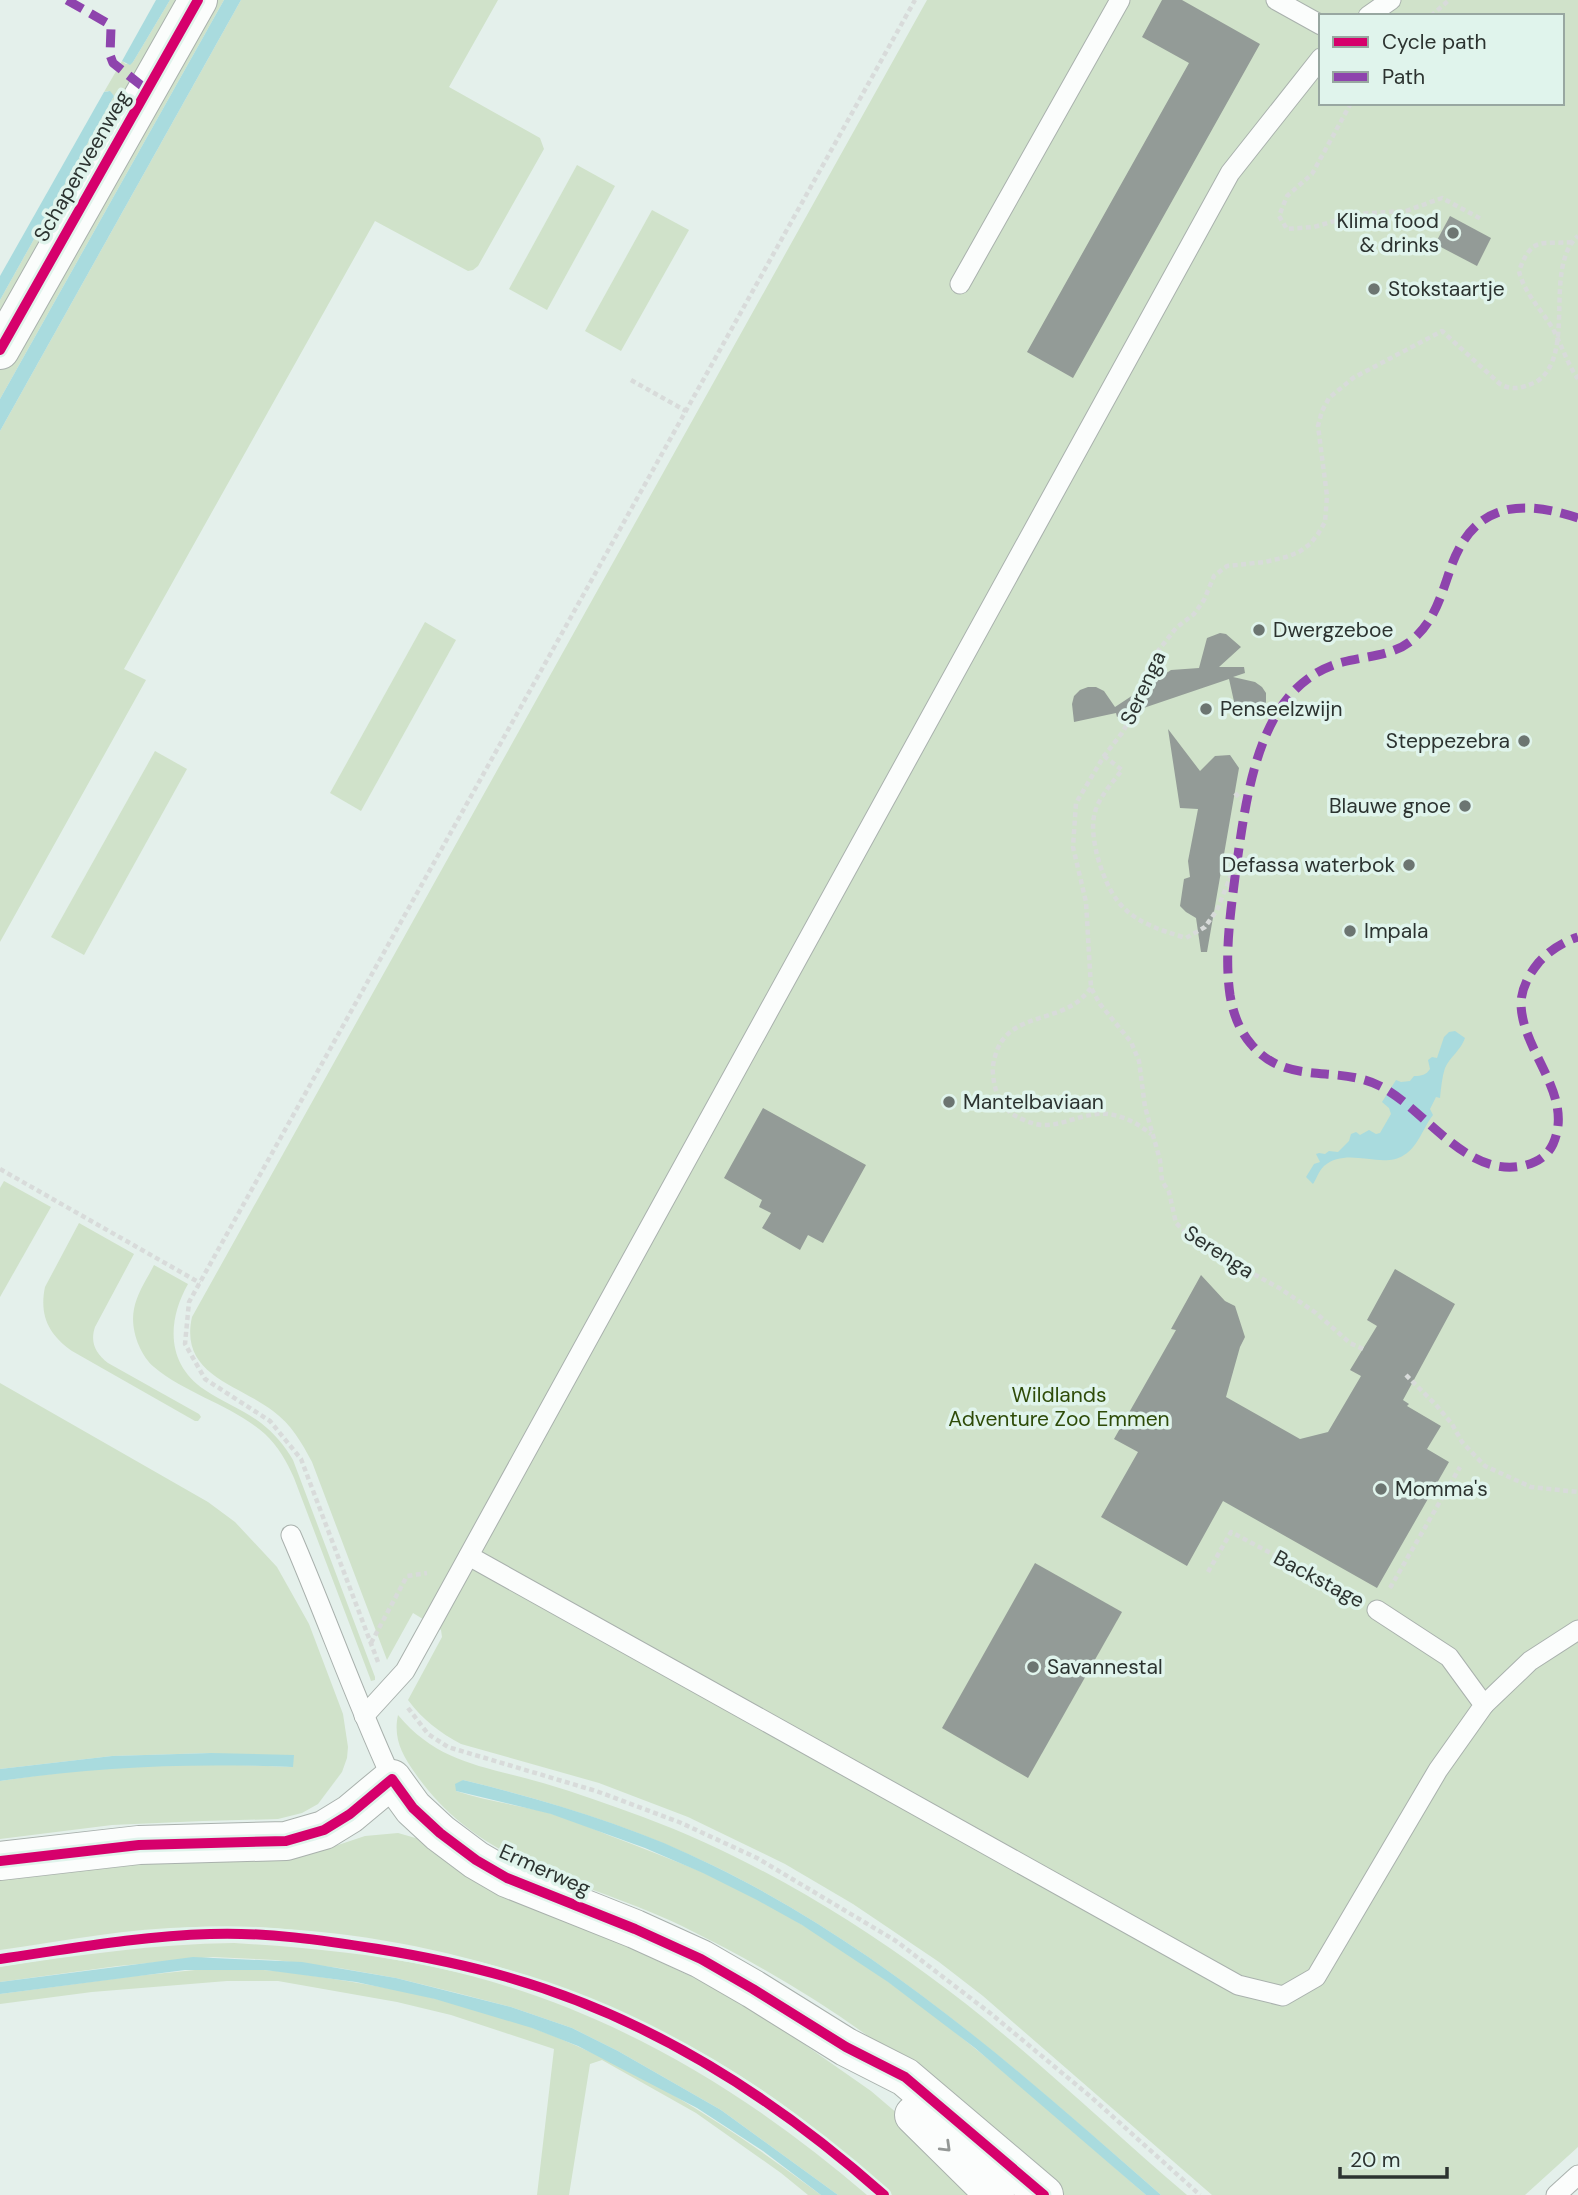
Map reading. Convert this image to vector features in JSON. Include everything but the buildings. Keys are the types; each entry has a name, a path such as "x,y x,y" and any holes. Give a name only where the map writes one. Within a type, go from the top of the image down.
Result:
{"street":[{"name":"Schapenveenweg","path":"0,350 198,0"},
{"path":"0,1861 139,1845 286,1841 324,1830 350,1814 392,1779"},
{"name":"Ermerweg","path":"392,1779 413,1808 476,1860 507,1878 635,1929 701,1959 846,2046 905,2077 1044,2195"},
{"name":"Ermerweg","path":"846,2046 995,2195"}],"lane":[{"path":"960,284 1120,0"},
{"path":"1276,0 1319,24"},
{"path":"1371,14 1391,0"},
{"path":"364,1716 405,1671 1230,173 1319,61"},
{"path":"291,1535 392,1779"},
{"path":"465,1562 1238,1985 1283,1996 1316,1977 1438,1770 1484,1705 1531,1661 1578,1630"},
{"path":"1377,1610 1450,1657 1484,1705"},
{"path":"1556,2195 1578,2175"}],"path":[{"path":"915,0 188,1303 185,1344 205,1379 270,1421 301,1459 376,1658 413,1717 428,1734 448,1747 596,1791 678,1822 757,1858 896,1941 1091,2097 1200,2195"},
{"path":"1433,14 1450,0"},
{"path":"1350,105 1312,174 1287,197 1279,216 1287,229 1314,227 1358,214 1406,211 1442,198 1483,220"},
{"path":"1567,291 1566,264 1572,242 1578,236"},
{"path":"1572,242 1547,241 1538,244 1529,250 1519,271 1521,283 1552,328 1578,379"},
{"path":"1564,356 1567,343"},
{"path":"631,380 686,411"},
{"path":"1104,756 1122,770 1095,812 1093,840 1104,881 1123,909 1154,929 1186,938 1205,927 1217,909 1238,858"},
{"path":"1235,793 1245,804"},
{"path":"1091,988 1072,1006 1031,1020 1001,1041 992,1069 994,1087 1002,1105 1011,1114 1030,1123 1053,1126 1086,1116 1108,1114 1129,1119 1153,1136"},
{"path":"0,1170 200,1283"},
{"path":"1406,1375 1436,1405 1452,1424 1462,1442 1485,1466 1531,1487 1578,1492"},
{"path":"370,1644 407,1576 465,1562"}],"green space":[{"path":"170,0 188,0 0,333 0,300 114,96 108,91 104,92 122,61 126,64 133,62"},
{"path":"208,0 224,0 0,399 0,369"},
{"path":"241,0 498,0 449,87 540,138 544,149 478,266 473,270 468,271 375,221 124,669 146,680 0,942 0,431"},
{"name":"Wildlands Adventure Zoo Emmen","path":"927,0 1578,0 1578,2147 1525,2195 1212,2195 983,1996 939,1962 853,1904 785,1864 688,1817 599,1783 461,1744 432,1725 408,1700 442,1637 441,1630 413,1613 387,1660 312,1462 304,1448 279,1416 214,1376 194,1352 190,1337 192,1317"},
{"path":"577,165 615,186 547,310 509,289"},
{"path":"652,210 689,230 621,351 585,331"},
{"path":"425,622 456,640 361,811 330,793"},
{"path":"155,751 187,769 84,955 51,937"},
{"path":"4,1181 51,1207 0,1297 0,1188"},
{"path":"79,1223 134,1254 95,1327 93,1342 97,1351 108,1363 199,1414 201,1417 198,1421 72,1351 52,1331 43,1307 45,1287"},
{"path":"154,1265 188,1284 176,1313 174,1327 177,1355 183,1368 205,1390 266,1427 293,1460 375,1680 371,1681 294,1478 278,1449 253,1424 180,1385 154,1367 140,1348 133,1324 134,1309"},
{"path":"0,1383 208,1502 235,1522 277,1567 309,1624 343,1714 347,1758 342,1772 318,1804 302,1813 278,1819 112,1825 0,1839 0,1781 88,1770 160,1765 293,1767 211,1753 112,1756 0,1769"},
{"path":"398,1715 430,1744 447,1754 482,1767 581,1795 681,1832 755,1867 827,1908 896,1952 963,2001 1187,2195 1161,2195 1056,2104 948,2016 835,1935 776,1899 714,1866 622,1827 560,1806 463,1780 456,1791 556,1815 702,1872 764,1903 823,1938 936,2017 990,2060 1146,2195 1057,2193 911,2069 857,2028 801,1991 682,1926 537,1868 471,1831 442,1805 410,1766 398,1739"},
{"path":"398,1833 419,1839 582,1925 707,1984 778,2026 871,2091 905,2120 978,2195 892,2195 836,2146 778,2101 713,2059 645,2023 574,1992 425,1948 349,1935 272,1928 194,1927 121,1932 0,1950 0,1879 144,1863 296,1857 365,1836"},
{"path":"234,1943 334,1951 409,1962 495,1983 554,2002 610,2026 718,2084 819,2155 867,2195 838,2195 721,2110 572,2028 511,2007 396,1978 275,1960 212,1957 0,1982 0,1967 87,1954"},
{"path":"205,1969 295,1973 359,1983 454,2003 517,2022 577,2046 642,2077 704,2113 821,2195 808,2195 696,2113 602,2060 590,2064 569,2195 537,2195 554,2049 451,2015 397,2002 278,1981 227,1981 92,1992 0,2004 0,1994"}],"water":[{"path":"156,0 170,0 130,65 122,61"},
{"path":"224,0 241,0 0,431 0,399"},
{"path":"110,91 114,96 0,300 0,276 104,92"},
{"path":"1455,1031 1465,1038 1445,1068 1440,1098 1436,1097 1430,1109 1433,1115 1409,1152 1386,1160 1333,1160 1322,1168 1313,1184 1306,1177 1314,1164 1320,1162 1316,1154 1338,1152 1349,1141 1351,1134 1356,1132 1360,1135 1369,1130 1380,1133 1391,1114 1382,1102 1396,1080 1410,1081 1414,1076 1427,1073 1430,1069 1428,1060 1437,1058 1444,1037"},
{"path":"211,1753 294,1755 293,1767 146,1767 0,1781 0,1769 112,1756"},
{"path":"463,1780 559,1806 622,1827 714,1866 776,1899 893,1974 948,2016 1003,2059 1161,2195 1146,2195 975,2048 888,1982 802,1925 703,1873 645,1848 551,1814 456,1791 455,1784"},
{"path":"193,1957 302,1962 396,1978 511,2007 572,2028 721,2110 838,2195 821,2195 763,2151 697,2108 578,2046 532,2028 435,1999 356,1982 265,1970 185,1970 0,1994 0,1982"}],"marked path":[{"path":"67,0 107,23 111,28 110,55 113,63 147,90"},
{"path":"1578,518 1536,508 1517,508 1484,519 1459,548 1436,608 1420,633 1396,649 1322,670 1292,693 1268,731 1259,753 1247,800 1229,932 1230,995 1243,1033 1265,1057 1280,1066 1312,1073 1347,1076 1380,1086 1397,1096 1464,1152 1501,1167 1522,1166 1536,1161 1548,1152 1558,1126 1553,1091 1524,1022 1522,993 1529,977 1543,958 1557,947 1578,937"}],"cycle path":[{"path":"0,350 198,0"},
{"path":"0,1861 139,1845 286,1841 324,1830 350,1814 392,1779 413,1808 476,1860 507,1878 635,1929 701,1959 846,2047 905,2077 1044,2195"},
{"path":"0,1959 157,1937 252,1934 378,1949 507,1977 610,2014 708,2065 799,2126 884,2195"}],"place":[{"name":"Klima food & drinks","path":"1453,233"},
{"name":"Stokstaartje","path":"1374,289"},
{"name":"Dwergzeboe","path":"1259,630"},
{"name":"Penseelzwijn","path":"1206,709"},
{"name":"Steppezebra","path":"1524,741"},
{"name":"Blauwe gnoe","path":"1465,806"},
{"name":"Defassa waterbok","path":"1409,865"},
{"name":"Impala","path":"1350,931"},
{"name":"Mantelbaviaan","path":"949,1102"},
{"name":"Momma's","path":"1381,1489"},
{"name":"Savannestal","path":"1033,1667"}]}
